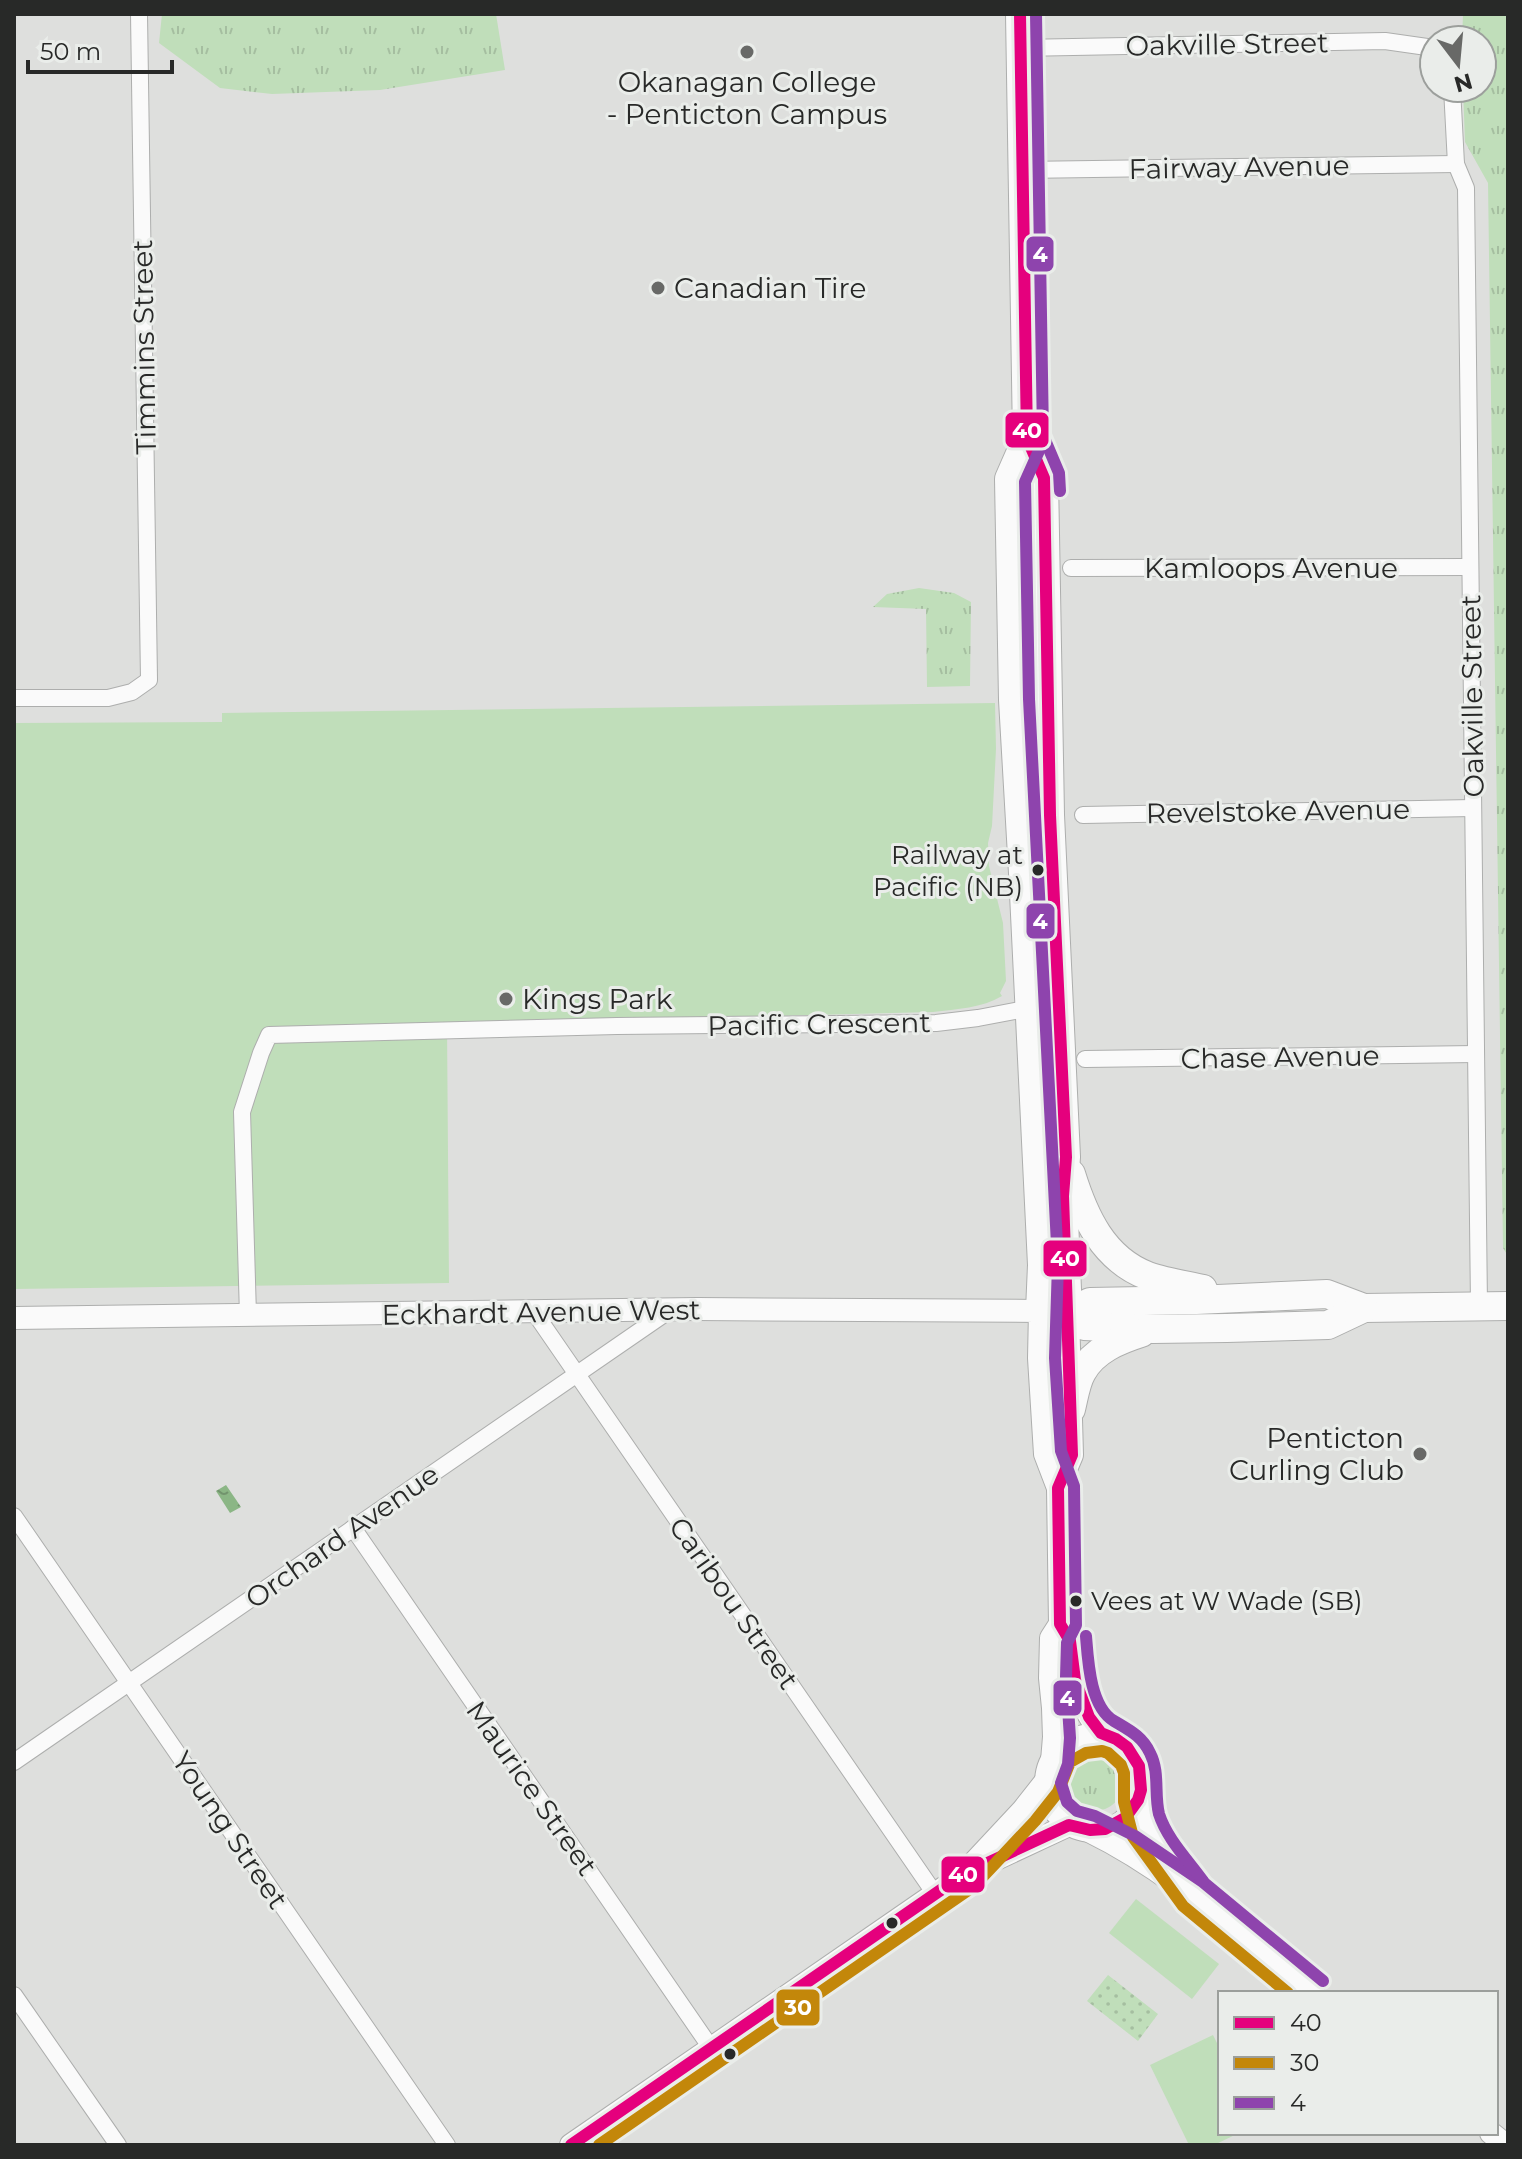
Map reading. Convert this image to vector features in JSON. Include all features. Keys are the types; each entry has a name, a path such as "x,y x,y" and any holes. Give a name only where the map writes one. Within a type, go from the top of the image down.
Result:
{"highway":[{"path":"1020,14 1027,438 1044,478 1050,815 1066,1157 1054,1312"},
{"path":"1027,438 1009,479 1013,700 1042,1265 1054,1312"},
{"path":"1066,1157 1089,1224 1101,1242 1127,1266 1148,1276 1239,1298"},
{"name":"Eckhardt Avenue West","path":"1054,1312 1090,1302 1327,1294 1364,1308 1508,1306"},
{"name":"Eckhardt Avenue West","path":"1054,1312 1084,1326 1153,1329 1328,1325 1364,1308"},
{"path":"1071,1409 1081,1373 1092,1358 1121,1340 1153,1329"}],"street":[{"name":"Timmins Street","path":"14,698 108,698 132,692 149,680 139,14"},
{"name":"Oakville Street","path":"1020,48 1385,41 1418,46"},
{"name":"Oakville Street","path":"1453,104 1456,164 1466,188 1479,1306"},
{"name":"Fairway Avenue","path":"1022,170 1456,164"},
{"name":"Kamloops Avenue","path":"1071,568 1470,567"},
{"name":"Revelstoke Avenue","path":"1083,815 1473,808"},
{"name":"Pacific Crescent","path":"248,1315 242,1112 269,1035 617,1026 936,1023 1030,1008"},
{"name":"Chase Avenue","path":"1085,1059 1476,1054"},
{"name":"Eckhardt Avenue West","path":"14,1318 670,1310 1054,1312"},
{"name":"Orchard Avenue","path":"14,1762 670,1310"},
{"name":"Caribou Street","path":"534,1312 935,1894"},
{"path":"1054,1312 1071,1409 1072,1455 1058,1488"},
{"path":"1054,1312 1039,1358 1045,1454 1058,1488 1060,1624 1051,1638 1054,1737 1047,1796 1054,1812 1138,1857 1195,1896 1311,1991"},
{"name":"Young Street","path":"14,1516 447,2145"},
{"name":"Maurice Street","path":"353,1528 711,2048"},
{"path":"1060,1624 1070,1636 1072,1664 1081,1700 1089,1719 1103,1735"},
{"path":"571,2145 964,1874 1023,1810 1058,1751 1082,1737 1103,1735 1115,1738 1135,1757 1140,1770 1140,1799 1148,1830 1195,1896"},
{"path":"964,1874 1079,1828 1106,1829 1132,1811 1140,1799"},
{"path":"14,1995 118,2145"}],"green space":[{"path":"162,14 496,14 505,70 380,90 272,94 220,88 159,43"},
{"path":"1463,14 1508,14 1508,1256 1503,1248 1488,183 1465,142 1464,104 1498,104 1498,24 1463,24"},
{"path":"919,588 954,593 971,602 970,686 927,687 926,609 873,607 887,594"},
{"name":"Kings Park","path":"995,703 996,749 992,826 988,843 989,866 1003,923 1006,981 1000,993 1002,996 978,1006 933,1012 447,1024 449,1283 14,1289 14,723 222,722 222,713"},
{"path":"1095,1755 1115,1763 1123,1783 1115,1803 1095,1811 1075,1803 1067,1783 1075,1763"},
{"path":"1136,1899 1219,1964 1192,1999 1109,1933"},
{"path":"1108,1975 1158,2014 1138,2041 1087,2001"},
{"path":"1213,2035 1218,2045 1218,2135 1235,2135 1214,2145 1189,2145 1150,2065"}],"water":[{"path":"226,1485 241,1507 230,1513 216,1491"}],"transit line":[{"name":"40","path":"571,2145 964,1874 1069,1825 1090,1830 1105,1829 1125,1818 1141,1790 1139,1766 1127,1747 1101,1733 1089,1717 1075,1680 1070,1641 1060,1624 1058,1488 1072,1455 1063,1196 1066,1157 1050,815 1044,478 1027,438 1020,14"},
{"name":"4","path":"1036,14 1043,435 1059,473 1060,491"},
{"name":"4","path":"1042,444 1025,482 1029,699 1058,1264 1055,1358 1061,1451 1074,1486 1076,1625 1067,1643 1070,1738 1068,1764 1061,1783 1067,1802 1077,1811 1095,1816 1135,1836 1203,1882 1323,1981"},
{"name":"4","path":"1086,1636 1095,1695 1106,1714 1135,1734 1147,1747 1155,1768 1159,1814 1172,1841 1203,1881"},
{"name":"30","path":"599,2145 974,1886 1058,1792 1070,1762 1086,1753 1108,1753 1121,1765 1124,1802 1133,1837 1183,1906 1286,1991"}],"place":[{"name":"Okanagan College - Penticton Campus","path":"747,52"},
{"name":"Canadian Tire","path":"658,288"},
{"name":"Railway at Pacific (NB)","path":"1038,870"},
{"name":"Kings Park","path":"506,999"},
{"name":"Penticton Curling Club","path":"1420,1454"},
{"name":"Vees at W Wade (SB)","path":"1076,1601"}]}
